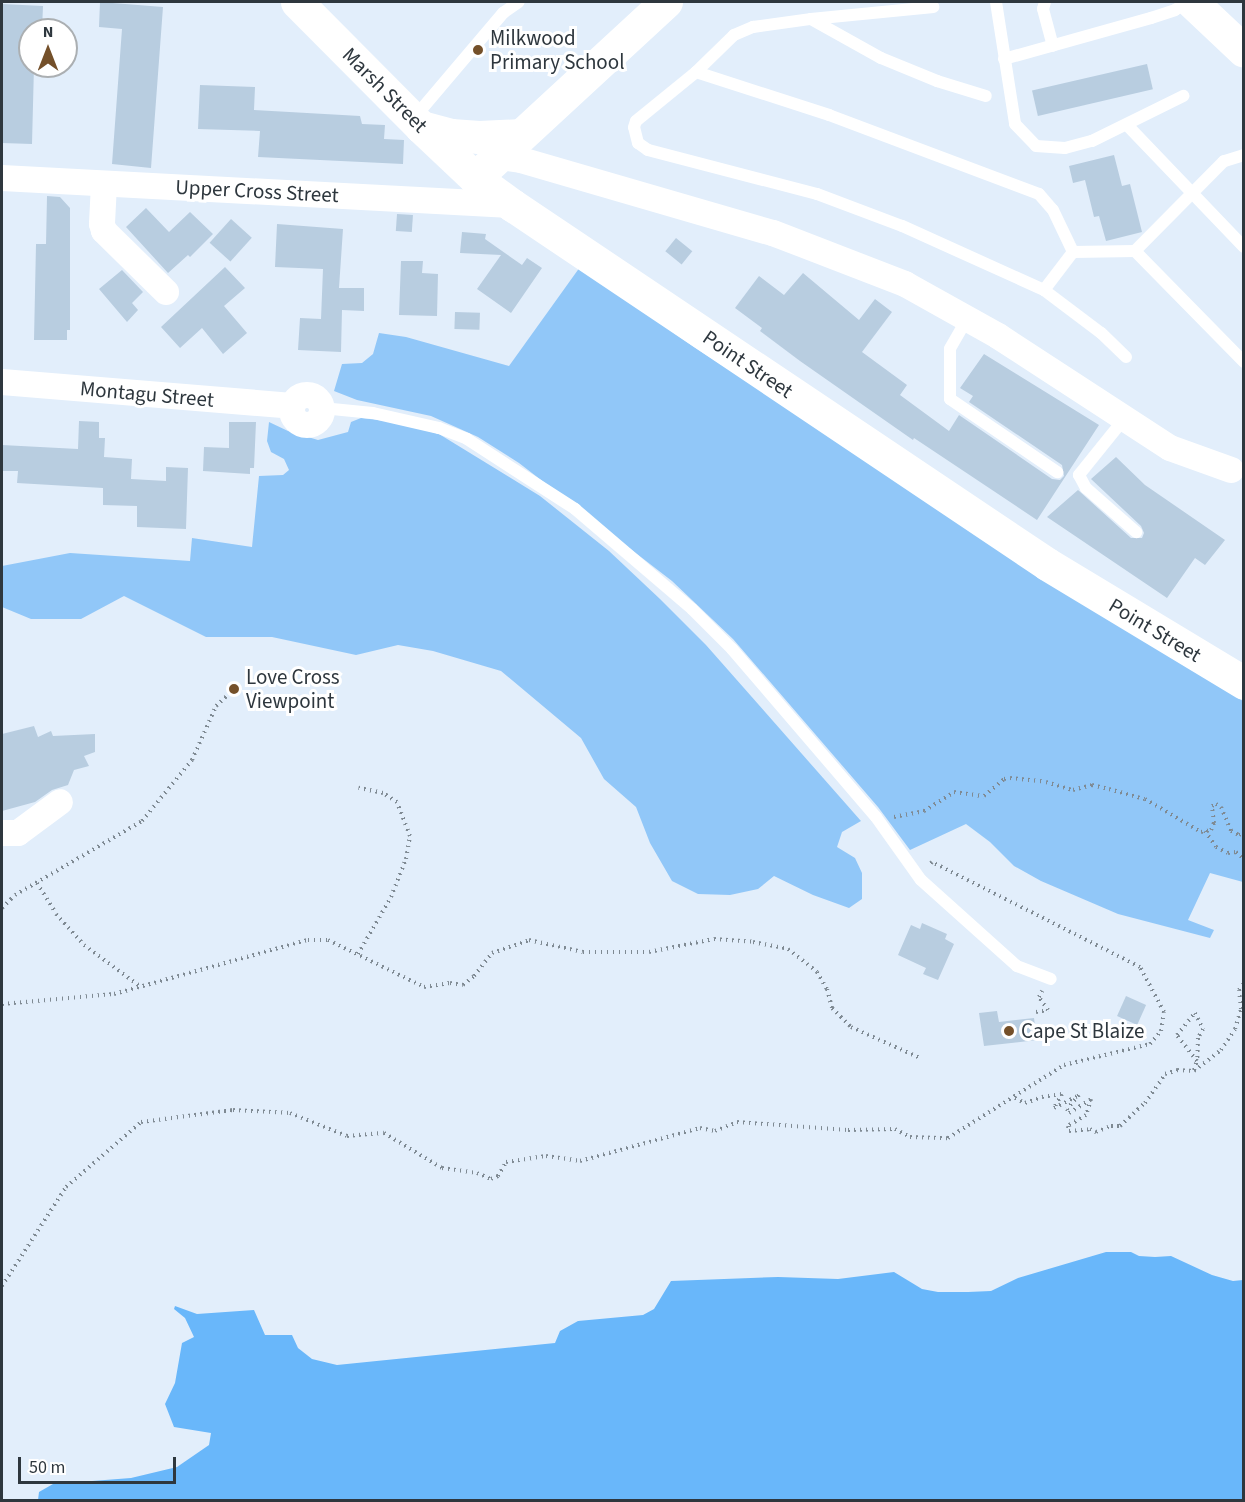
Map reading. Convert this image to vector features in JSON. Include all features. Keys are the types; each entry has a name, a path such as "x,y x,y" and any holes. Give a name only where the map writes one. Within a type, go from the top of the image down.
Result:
{"street":[{"name":"Marsh Street","path":"297,2 429,127 499,157"},
{"path":"499,157 666,2"},
{"path":"1190,2 1244,51"},
{"path":"429,127 479,137 499,157 521,160 773,233 905,284 998,336 1170,448 1231,470"},
{"name":"Point Street","path":"499,157 512,205 1047,564 1244,683"},
{"name":"Upper Cross Street","path":"2,178 512,205"},
{"path":"104,184 102,224 104,231 166,292"},
{"name":"Montagu Street","path":"2,382 292,406 294,418 305,425 318,420 322,408"},
{"path":"2,833 18,833 60,801"}],"lane":[{"path":"429,127 514,2"},
{"path":"996,2 1015,124 1036,146 1065,148 1092,141 1183,96"},
{"path":"1045,2 1043,9 1053,46"},
{"path":"1004,59 1151,18 1190,2"},
{"path":"933,7 753,27 734,35 696,72 636,121 634,127 638,143 648,150 692,163 817,194 902,226 1044,290 1101,333 1126,357"},
{"path":"811,19 881,58 937,81 986,96"},
{"path":"696,72 829,115 1040,194 1053,210 1073,252"},
{"path":"1127,125 1191,195 1244,247"},
{"path":"1073,252 1135,251 1224,161 1244,155"},
{"path":"1135,251 1244,362"},
{"path":"1044,290 1073,252"},
{"path":"967,319 950,349 950,399 1057,472"},
{"path":"322,408 373,413 440,428 467,439 575,509 693,609 732,649 876,817 921,880 1017,966 1050,983"},
{"path":"1124,418 1079,476 1086,488 1136,532"}],"path":[{"path":"2,908 15,896 142,821 192,760 216,705 230,693"},
{"path":"876,817 899,817 924,811 954,792 984,796 1004,779 1010,778 1046,782 1073,790 1092,785 1109,789 1144,799 1193,829 1205,831 1211,830 1214,823 1212,806 1216,804 1221,807 1231,831 1239,835 1244,832"},
{"path":"358,788 383,794 397,802 410,836 406,859 391,897 358,954"},
{"path":"1205,831 1216,847 1228,853 1236,852 1244,859"},
{"path":"37,883 56,914 84,945 142,987"},
{"path":"2,1004 114,994 308,940 328,940 424,987 450,983 463,985 474,976 492,953 529,940 583,952 649,952 714,939 788,948 817,972 827,989 832,1008 851,1027 920,1058"},
{"path":"1036,1012 1048,1010 1039,997 1040,992 1050,983"},
{"path":"2,1286 66,1187 141,1122 233,1110 290,1113 347,1136 384,1133 442,1168 477,1173 491,1179 498,1176 506,1162 546,1156 580,1161 700,1128 715,1131 737,1122 848,1130 895,1129 910,1137 948,1138 1015,1098 1025,1103 1042,1096 1062,1094 1054,1108 1079,1095 1067,1109 1069,1113 1091,1099 1086,1115 1068,1125 1069,1131 1090,1129 1096,1132 1111,1125 1120,1125 1145,1103 1165,1074 1177,1070 1194,1071 1221,1050 1235,1029 1240,1009 1239,990 1244,983"},
{"path":"1194,1071 1197,1061 1198,1038 1203,1029 1195,1013 1177,1035 1197,1061"}],"shaded area":[{"path":"580,267 694,347 1170,657 1243,701 1243,882 1210,873 1188,920 1214,930 1210,938 1118,914 1041,881 1014,866 990,842 966,824 910,850 878,807 733,639 672,581 519,463 478,437 431,416 357,400 334,391 342,364 362,363 373,354 379,333 406,337 509,366"},
{"path":"361,418 395,422 439,434 540,496 609,551 660,599 706,645 861,821 842,832 837,847 855,858 862,873 862,899 849,908 813,895 774,876 758,889 730,895 698,894 672,881 650,843 636,807 604,779 581,738 501,671 433,651 398,645 356,655 272,637 206,637 124,596 81,619 31,619 2,607 2,566 70,553 190,561 192,538 252,547 259,476 283,475 289,470 284,459 271,452 267,441 269,422 288,431 318,440 348,432 351,422"},
{"path":"1106,1252 1131,1252 1139,1256 1155,1257 1171,1256 1212,1275 1233,1281 1243,1280 1243,1500 38,1500 39,1492 53,1484 131,1478 177,1467 209,1445 211,1433 174,1427 165,1404 175,1383 182,1343 194,1337 185,1318 174,1309 175,1306 197,1314 254,1310 265,1335 292,1335 298,1348 312,1359 337,1365 555,1343 560,1331 578,1321 643,1315 654,1309 671,1281 778,1277 838,1279 894,1272 922,1289 938,1292 991,1291 1018,1278"}],"building":[{"path":"100,2 163,7 151,168 112,164 122,29 99,27"},
{"path":"2,4 43,6 42,18 18,18 18,78 34,78 32,144 2,143"},
{"path":"1147,64 1153,89 1038,116 1032,91"},
{"path":"200,85 255,87 254,110 360,116 362,124 385,125 384,139 404,140 403,164 258,157 260,131 198,129"},
{"path":"1114,155 1122,186 1130,184 1142,232 1106,241 1099,216 1094,217 1085,180 1073,183 1069,166"},
{"path":"47,196 60,197 70,208 70,330 67,330 67,340 34,340 36,244 46,244"},
{"path":"146,208 169,232 190,212 213,234 190,257 188,255 168,273 126,227"},
{"path":"397,214 413,215 412,232 396,231"},
{"path":"231,219 252,238 230,262 210,243"},
{"path":"277,224 343,229 339,288 364,288 364,311 342,310 341,352 298,350 300,318 321,319 323,269 275,267"},
{"path":"462,232 486,234 485,239 522,265 527,258 542,268 511,313 477,289 501,255 460,253"},
{"path":"676,238 692,251 682,264 665,251"},
{"path":"401,261 423,261 422,273 438,274 437,316 399,315"},
{"path":"225,267 245,288 224,306 247,333 223,354 202,328 180,348 161,327"},
{"path":"122,270 143,292 132,303 138,310 127,322 99,289"},
{"path":"803,273 859,320 875,299 892,312 862,352 907,385 900,395 949,431 959,415 1052,479 1060,480 1064,476 1062,465 969,402 973,396 960,388 984,354 1099,425 1037,520 914,438 913,440 800,361 760,331 762,328 735,308 759,276 784,295"},
{"path":"455,312 480,313 479,330 454,329"},
{"path":"79,421 99,422 99,438 105,438 104,457 132,459 131,479 166,481 166,467 188,468 186,529 137,527 137,506 103,505 103,488 17,483 18,471 2,471 2,445 78,449"},
{"path":"229,422 256,422 254,468 250,468 250,474 203,471 204,447 229,448"},
{"path":"1116,457 1145,485 1225,540 1205,565 1195,558 1167,598 1047,517 1078,490 1131,538 1142,538 1144,533 1141,526 1091,479"},
{"path":"34,726 38,737 51,731 53,736 95,734 95,752 84,756 89,766 74,770 68,785 52,790 35,802 2,811 2,734"},
{"path":"922,923 947,934 945,939 954,944 938,980 923,974 926,968 898,955 911,925 920,929"},
{"path":"1126,996 1146,1005 1137,1025 1117,1016"},
{"name":"Cape St Blaize","path":"997,1011 999,1022 1034,1018 1037,1040 984,1046 979,1013"}],"place":[{"name":"Milkwood Primary School","path":"478,50"},
{"name":"Love Cross Viewpoint","path":"234,689"},
{"name":"Cape St Blaize","path":"1009,1031"}]}
